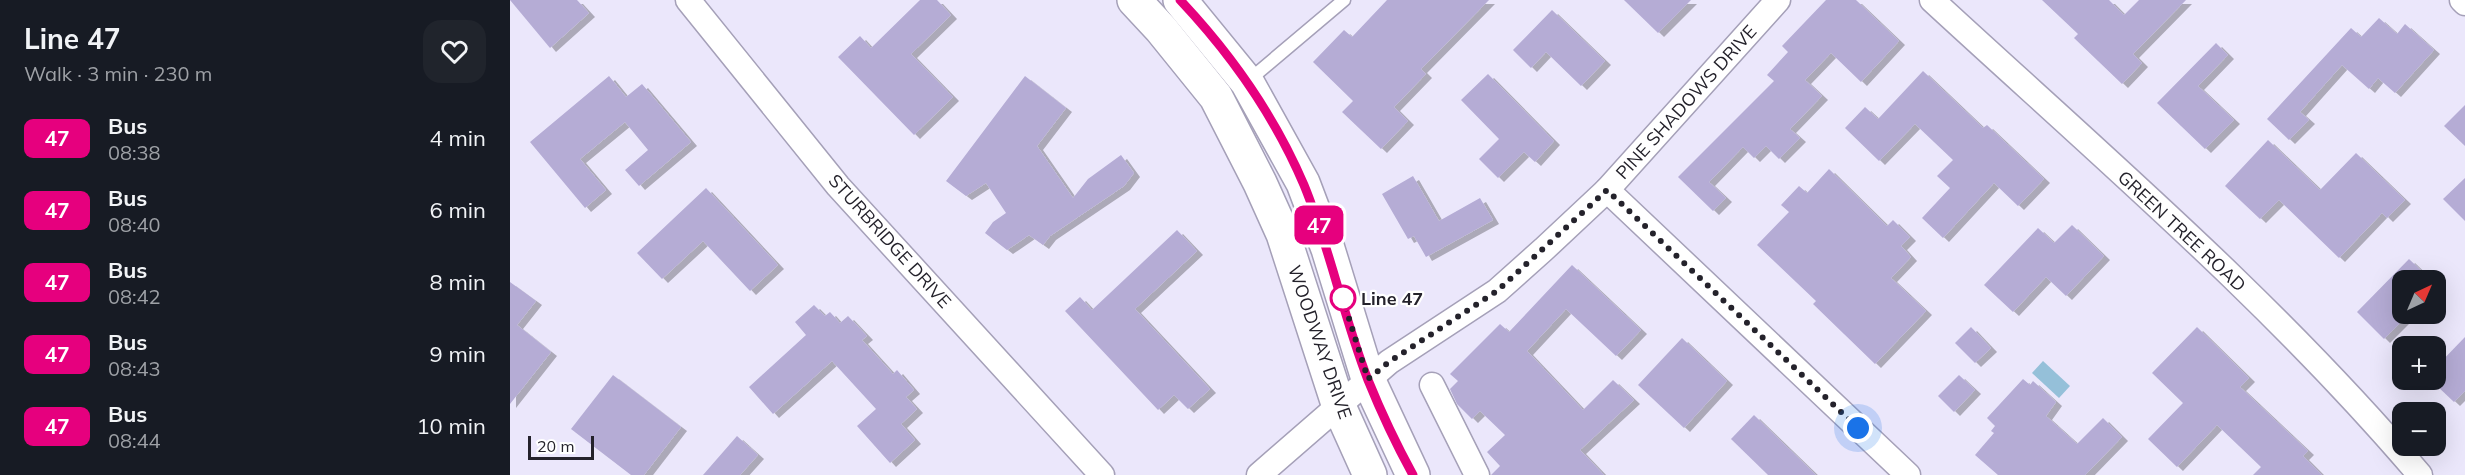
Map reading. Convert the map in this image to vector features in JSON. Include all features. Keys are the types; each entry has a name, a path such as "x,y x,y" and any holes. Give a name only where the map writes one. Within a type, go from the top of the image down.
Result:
{"main road":[{"name":"WOODWAY DRIVE","path":"1134,0 1161,29 1216,97 1283,234 1338,404 1370,475"},
{"name":"WOODWAY DRIVE","path":"1180,0 1247,82 1276,130 1303,183 1328,249 1368,379 1413,475"},
{"path":"1297,278 1318,294 1350,371 1368,379"}],"street":[{"name":"STURBRIDGE DRIVE","path":"688,0 838,186 1102,475"},
{"name":"PINE SHADOWS DRIVE","path":"1258,475 1389,362 1497,291 1607,190 1778,0"},
{"name":"GREEN TREE ROAD","path":"1932,0 2287,328 2362,406 2420,475"},
{"path":"1607,190 1908,475"},
{"path":"1432,385 1477,475"}],"lane":[{"path":"1247,82 1344,0"}],"water":[{"path":"2043,361 2070,386 2059,398 2032,373"}],"building":[{"path":"510,0 577,0 589,13 550,48"},
{"path":"920,0 937,0 951,15 911,54 953,97 914,135 838,57 860,36 871,48"},
{"path":"1387,0 1489,0 1421,69 1426,74 1394,107 1408,121 1381,149 1342,112 1353,101 1313,62 1344,30 1352,37"},
{"path":"1624,0 1691,0 1658,33"},
{"path":"1826,0 1856,0 1899,41 1861,82 1831,53 1805,80 1822,96 1790,129 1800,138 1779,159 1766,146 1754,158 1743,147 1709,182 1726,198 1713,211 1678,177 1774,81 1767,75 1788,52 1782,46"},
{"path":"2042,0 2109,0 2124,15 2139,0 2186,0 2133,54 2142,63 2122,84 2074,38 2078,34"},
{"path":"1552,10 1605,61 1581,86 1546,52 1531,68 1513,50"},
{"path":"2379,18 2397,34 2405,24 2434,50 2395,93 2378,78 2369,89 2342,65 2300,112 2309,120 2289,140 2267,119 2351,28 2361,37"},
{"path":"2216,43 2228,55 2198,86 2234,120 2205,149 2157,103"},
{"path":"1923,71 1983,128 1987,125 2044,179 2018,206 1994,183 1943,238 1922,218 1950,188 1937,176 1953,160 1915,124 1879,161 1845,128 1865,107 1878,119"},
{"path":"1488,74 1554,141 1535,162 1524,152 1498,178 1479,159 1499,139 1461,100"},
{"path":"609,76 626,97 642,84 691,142 639,186 625,170 648,150 625,122 580,159 606,190 585,208 530,142"},
{"path":"1025,76 1066,108 1037,146 1073,198 1088,179 1121,155 1134,173 1124,186 1050,236 1043,245 1029,235 1007,250 985,233 993,222 1006,213 986,183 966,196 946,181"},
{"path":"2465,105 2465,146 2444,126"},
{"path":"2268,140 2320,190 2356,153 2405,200 2387,218 2382,213 2339,258 2279,200 2260,219 2225,186"},
{"path":"1829,169 1887,226 1893,220 1910,237 1901,246 1911,257 1891,278 1926,311 1875,364 1813,304 1816,301 1757,245 1789,212 1781,205 1799,186 1807,193"},
{"path":"1413,176 1439,221 1480,198 1493,220 1426,257 1414,236 1408,239 1382,194"},
{"path":"2465,178 2465,221 2443,199"},
{"path":"706,188 778,265 750,291 703,241 662,279 637,253"},
{"path":"2072,225 2104,256 2066,296 2046,277 2013,312 1984,285 2038,228 2054,243"},
{"path":"1177,230 1197,251 1135,309 1210,389 1188,409 1174,395 1158,410 1065,311 1080,297 1092,310"},
{"path":"2409,259 2421,270 2398,270"},
{"path":"1572,265 1641,330 1616,356 1566,309 1527,351 1583,410 1613,380 1634,400 1580,450 1604,475 1491,475 1500,466 1487,452 1505,435 1480,411 1472,419 1457,404 1450,389 1458,381 1450,374 1500,324 1509,332"},
{"path":"2392,276 2392,324 2399,324 2384,339 2357,312"},
{"path":"510,282 536,301 517,325 551,352 510,404"},
{"path":"814,305 825,316 830,312 840,323 848,316 867,336 862,340 893,374 897,370 914,390 906,397 917,409 901,424 915,440 890,463 857,426 876,409 832,361 773,414 749,387 806,335 795,322"},
{"path":"1971,327 1991,348 1975,363 1955,343"},
{"path":"2197,327 2249,378 2240,387 2308,451 2303,456 2322,475 2253,475 2261,467 2217,425 2177,467 2148,439 2183,403 2152,373"},
{"path":"2465,337 2465,391 2454,402 2441,390 2446,390 2446,357"},
{"path":"1682,338 1727,381 1684,428 1638,385"},
{"path":"613,375 681,427 644,475 631,475 571,429"},
{"path":"1959,375 1975,390 1954,412 1938,396"},
{"path":"2023,379 2030,385 2033,381 2056,402 2046,416 2077,444 2103,418 2122,437 2085,475 1998,475 1975,455 1994,433 1991,431 1995,426 1987,418"},
{"path":"1754,415 1816,475 1768,475 1731,439"},
{"path":"737,436 758,455 740,475 703,475"}],"bus line":[{"name":"47","path":"1180,0 1247,82 1276,130 1303,183 1328,249 1368,379 1401,454 1413,475"}],"place":[{"name":"Line 47","path":"1343,298"}],"route":[{"path":"1343,298 1341,293 1368,379 1389,362 1497,291 1607,190 1858,428"}]}
